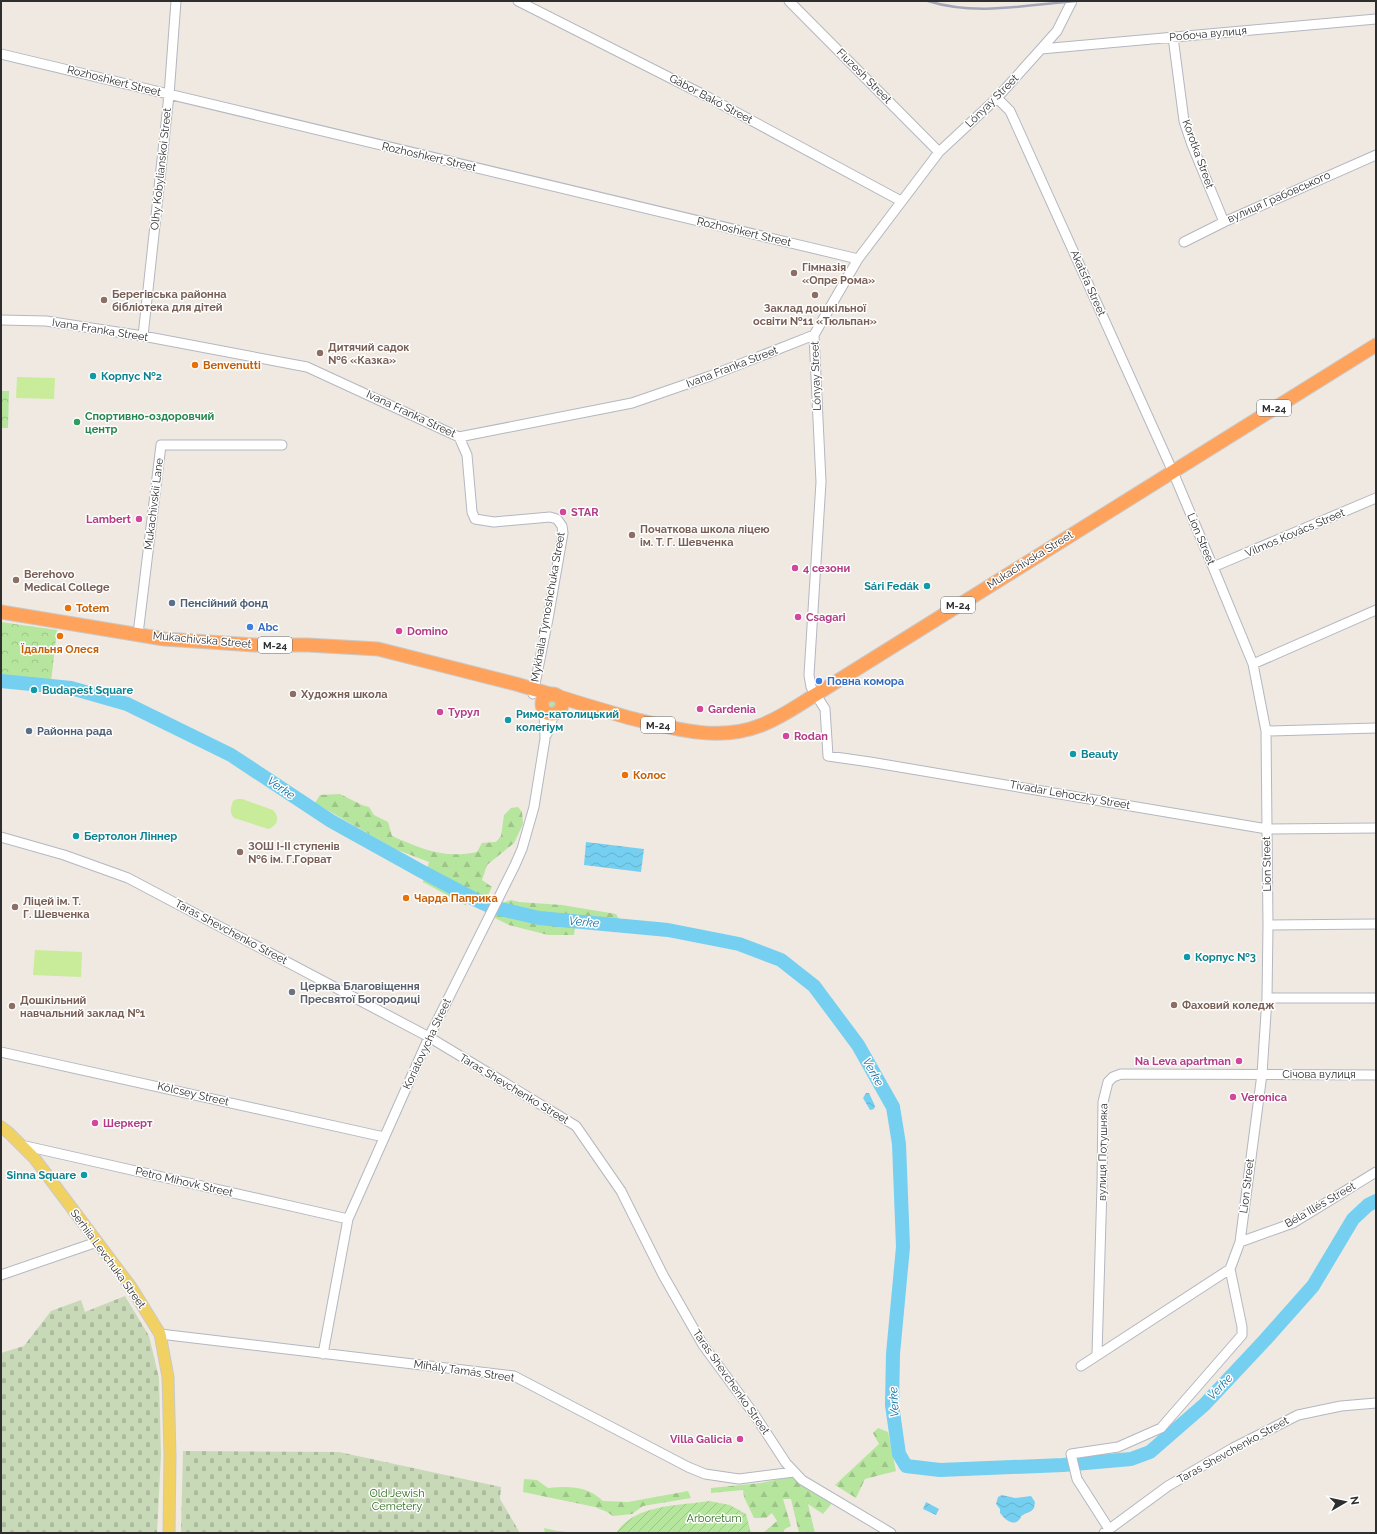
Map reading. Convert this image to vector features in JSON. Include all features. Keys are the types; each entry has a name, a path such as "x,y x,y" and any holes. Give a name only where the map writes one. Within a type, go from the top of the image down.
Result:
{"highway":[{"name":"Mukachivska Street","path":"1,612 164,639 254,645 308,645 378,649 520,685 533,692 555,696 680,730 723,733 740,731 758,727 774,720 1376,345"},
{"name":"Mukachivska Street","path":"533,692 550,710"},
{"path":"550,710 561,708 561,701 555,696"},
{"path":"550,710 579,703"}],"main road":[{"name":"Serhiia Levchuka Street","path":"1,1127 35,1159 131,1287 160,1334 168,1377 170,1456 169,1533"}],"street":[{"name":"Olhy Kobylianskoi Street","path":"143,336 169,94 176,1"},
{"name":"Gábor Bakó Street","path":"518,1 706,96 901,201"},
{"name":"Fiuzesh Street","path":"789,1 939,152"},
{"name":"Lónyay Street","path":"815,695 811,687 809,676 821,482 814,335 858,259 901,201 939,152 997,98 1057,31 1072,1"},
{"name":"Робоча вулиця","path":"1041,49 1376,19"},
{"name":"Korotka Street","path":"1173,37 1184,121 1192,145 1224,222"},
{"name":"Rozhoshkert Street","path":"1,54 858,259"},
{"name":"Akatsfa Street","path":"997,98 1010,111 1173,472"},
{"name":"вулиця Грабовського","path":"1184,242 1224,222 1376,155"},
{"name":"Ivana Franka Street","path":"1,320 46,322 143,336 307,367 459,437 632,403 710,376 814,335"},
{"name":"Mykhaila Tymoshchuka Street","path":"459,437 467,455 472,512 476,519 494,522 550,517 557,519 562,526 563,533 551,603 533,692"},
{"name":"Mukachivskii Lane","path":"138,634 161,445 282,446"},
{"name":"Lion Street","path":"1173,472 1254,664 1266,731 1268,925 1267,998 1262,1074 1240,1242 1230,1269"},
{"name":"Vilmos Kovács Street","path":"1213,567 1376,498"},
{"path":"1254,664 1376,610"},
{"name":"Tivadar Lehoczky Street","path":"815,695 825,709 828,756 1267,829 1376,828"},
{"name":"Koriatovycha Street","path":"323,1354 348,1219 430,1037 522,849 534,807 550,710"},
{"path":"1266,731 1376,728"},
{"name":"Taras Shevchenko Street","path":"1,837 64,855 128,878 430,1037 576,1126 621,1191 663,1276 703,1345 754,1414 786,1463 802,1480 891,1533"},
{"path":"1268,925 1376,924"},
{"path":"1267,998 1376,998"},
{"name":"Kölcsey Street","path":"1,1052 384,1137"},
{"name":"вулиця Потушняка","path":"1097,1354 1103,1102 1108,1082 1113,1077 1121,1074 1262,1074"},
{"name":"Січова вулиця","path":"1262,1074 1376,1074"},
{"name":"Petro Mihovk Street","path":"21,1145 348,1219"},
{"name":"Béla Illés Street","path":"1240,1242 1293,1223 1376,1172"},
{"path":"1,1275 97,1242"},
{"path":"1080,1366 1230,1269 1242,1327 1242,1336 1161,1428 1118,1447 1071,1454 1070,1457 1077,1479 1107,1531"},
{"name":"Mihály Tamás Street","path":"160,1334 514,1376 688,1467 705,1474 739,1479 794,1472"},
{"name":"Taras Shevchenko Street","path":"1107,1531 1175,1482 1233,1448 1298,1415 1341,1406 1376,1403"}],"green space":[{"path":"17,377 55,378 54,399 16,398"},
{"path":"1,391 9,391 8,428 1,428"},
{"path":"1,622 57,630 51,682 1,678"},
{"path":"552,700 557,705 552,710 547,705"},
{"path":"340,794 369,807 374,815 388,822 392,836 433,852 465,854 477,852 482,843 496,842 501,836 504,815 511,808 518,807 522,812 523,824 514,843 487,865 482,880 492,887 487,897 476,896 465,905 423,882 429,862 395,849 315,803 320,795"},
{"path":"242,799 273,810 277,816 276,824 268,829 234,818 231,814 231,808 233,801"},
{"path":"511,900 519,902 562,905 616,914 619,919 576,919 574,935 548,935 509,925 493,917 500,904"},
{"path":"35,950 82,952 81,977 33,975"},
{"path":"125,1296 149,1336 159,1378 161,1455 157,1533 1,1533 1,1353 24,1346 51,1311 81,1300 85,1312"},
{"path":"878,1428 888,1432 896,1471 865,1479 856,1498 835,1485 879,1444 873,1433"},
{"name":"Old Jewish Cemetery","path":"183,1451 339,1452 501,1487 500,1499 520,1533 181,1533"},
{"path":"789,1477 795,1479 832,1503 823,1514 808,1504 815,1533 799,1533 791,1499 783,1499 791,1526 785,1529 783,1533 763,1533 777,1521 772,1513 766,1518 754,1518 744,1497 743,1490 711,1493 711,1488 761,1483"},
{"path":"524,1479 537,1480 548,1488 578,1488 591,1492 603,1501 628,1502 688,1491 691,1498 643,1506 632,1514 613,1516 595,1507 523,1492"},
{"name":"Arboretum","path":"709,1501 730,1505 746,1514 751,1533 616,1533 634,1516 646,1511"},
{"path":"544,1528 557,1531 578,1533 545,1533"}],"water":[{"path":"586,842 644,849 641,872 584,865"},
{"path":"866,1093 869,1093 875,1106 874,1109 870,1110 863,1098"},
{"path":"1002,1495 1015,1498 1031,1496 1035,1502 1034,1508 1032,1511 1021,1516 1016,1522 1011,1522 1000,1513 1000,1509 996,1504 998,1497"},
{"path":"926,1502 939,1509 936,1515 923,1509"}],"waterway":[{"name":"Verke","path":"1,681 71,688 127,704 231,755 331,821 421,871 492,907 539,918 668,930 739,944 781,960 814,986 858,1045 893,1107 899,1144 903,1247 893,1354 892,1405 899,1454 906,1466 940,1470 1063,1465 1131,1459 1150,1452 1204,1405 1265,1340 1313,1286 1353,1219 1368,1205 1376,1201"}],"railway":[{"path":"928,1 964,8 983,9 1076,1"}],"place":[{"name":"Гімназія «Опре Рома»","path":"794,273"},
{"name":"Заклад дошкільної освіти №11 «Тюльпан»","path":"815,295"},
{"name":"Берегівська районна бібліотека для дітей","path":"104,300"},
{"name":"Дитячий садок №6 «Казка»","path":"320,353"},
{"name":"Benvenutti","path":"195,365"},
{"name":"Корпус №2","path":"93,376"},
{"name":"Спортивно-оздоровчий центр","path":"77,422"},
{"name":"STAR","path":"563,512"},
{"name":"Lambert","path":"139,519"},
{"name":"Початкова школа ліцею ім. Т. Г. Шевченка","path":"632,535"},
{"name":"4 сезони","path":"795,568"},
{"name":"Berehovo Medical College","path":"16,580"},
{"name":"Sári Fedák","path":"927,586"},
{"name":"Пенсійний фонд","path":"172,603"},
{"name":"Totem","path":"68,608"},
{"name":"Csagari","path":"798,617"},
{"name":"Abc","path":"250,627"},
{"name":"Domino","path":"399,631"},
{"name":"Їдальня Олеся","path":"60,636"},
{"name":"Повна комора","path":"819,681"},
{"name":"Budapest Square","path":"34,690"},
{"name":"Художня школа","path":"293,694"},
{"name":"Gardenia","path":"700,709"},
{"name":"Турул","path":"440,712"},
{"name":"Римо-католицький колегіум","path":"508,720"},
{"name":"Районна рада","path":"29,731"},
{"name":"Rodan","path":"786,736"},
{"name":"Beauty","path":"1073,754"},
{"name":"Колос","path":"625,775"},
{"name":"Бертолон Ліннер","path":"76,836"},
{"name":"ЗОШ І-ІІ ступенів №6 ім. Г.Горват","path":"240,852"},
{"name":"Чарда Паприка","path":"406,898"},
{"name":"Ліцей ім. Т. Г. Шевченка","path":"15,907"},
{"name":"Корпус №3","path":"1187,957"},
{"name":"Церква Благовіщення Пресвятої Богородиці","path":"292,992"},
{"name":"Фаховий коледж","path":"1174,1005"},
{"name":"Дошкільний навчальний заклад №1","path":"12,1006"},
{"name":"Na Leva apartman","path":"1239,1061"},
{"name":"Veronica","path":"1233,1097"},
{"name":"Шеркерт","path":"95,1123"},
{"name":"Sinna Square","path":"84,1175"},
{"name":"Villa Galicia","path":"740,1439"}]}
